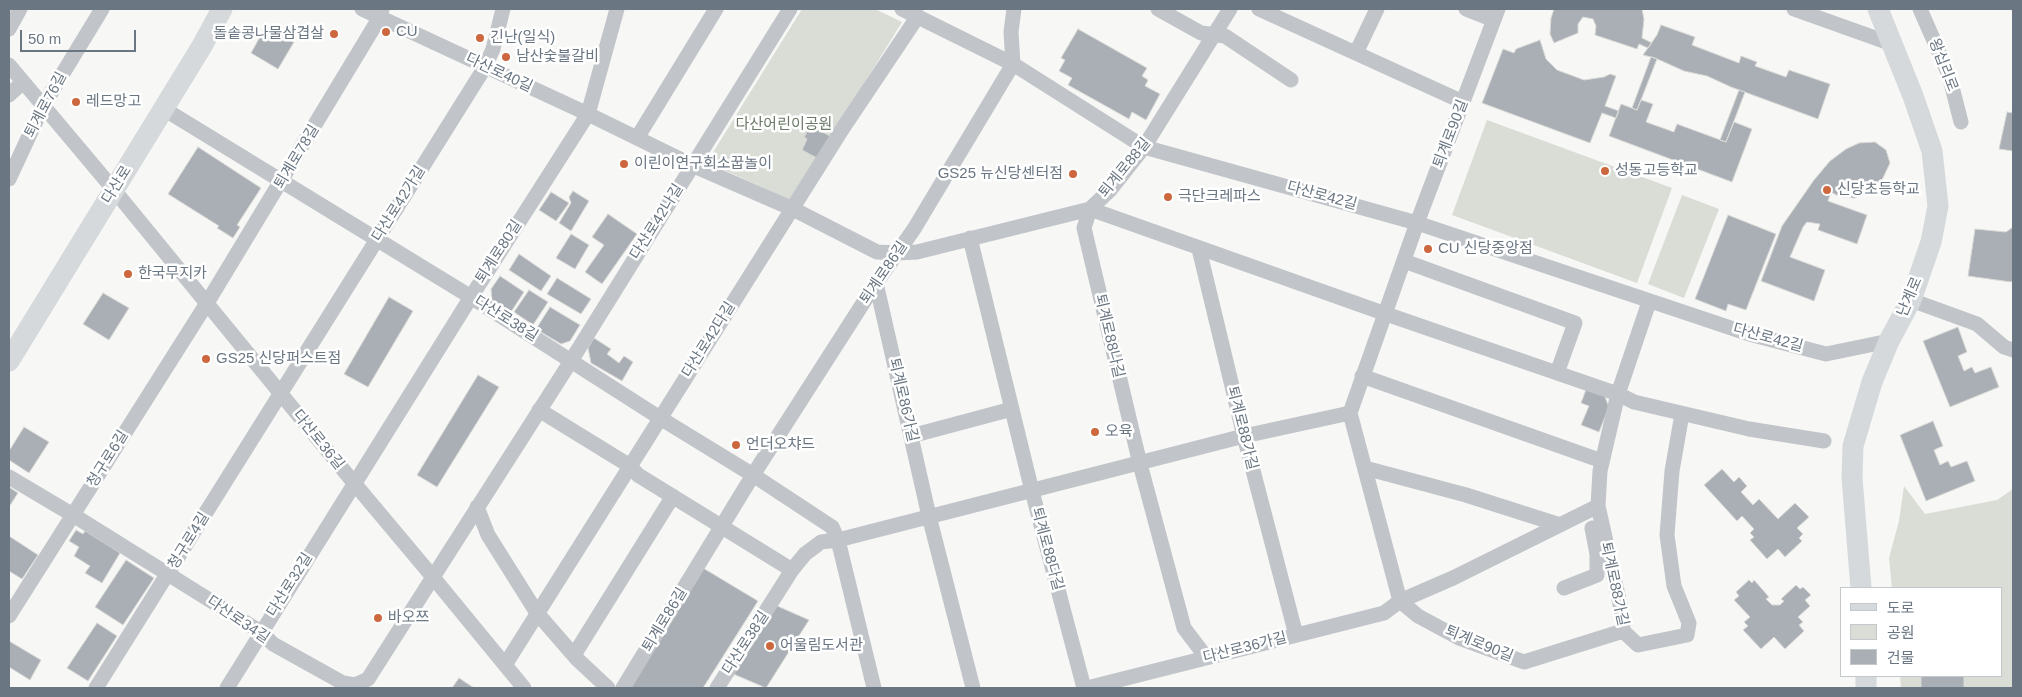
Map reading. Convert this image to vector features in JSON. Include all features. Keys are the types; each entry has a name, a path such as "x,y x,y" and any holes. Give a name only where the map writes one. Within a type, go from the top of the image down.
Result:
{"main road":[{"name":"다산로","path":"9,361 164,109 222,9"},
{"name":"난계로","path":"1862,587 1852,478 1853,446 1872,382 1911,300 1930,242 1938,206 1932,151 1878,9"}],"street":[{"path":"9,29 20,9"},
{"name":"퇴계로76길","path":"9,179 43,106 102,9"},
{"name":"다산로40길","path":"362,9 381,13 485,67 588,114 692,165 792,209 877,252 898,252"},
{"name":"다산로42가길","path":"281,393 485,67 493,49 502,9"},
{"name":"퇴계로80길","path":"354,483 470,297 588,114 617,9"},
{"path":"637,138 716,9"},
{"name":"다산로42나길","path":"432,576 570,361 790,9"},
{"name":"다산로42길","path":"902,9 1013,64 1144,147 1417,223 1649,302 1750,334 1826,354 1890,341"},
{"path":"1013,64 1011,32 1014,9"},
{"path":"1158,9 1201,33 1225,36 1291,80"},
{"name":"퇴계로88길","path":"898,252 917,252 1090,209 1110,190 1144,147 1230,9"},
{"path":"1259,9 1463,102"},
{"path":"1356,53 1377,9"},
{"path":"1466,9 1496,15"},
{"path":"1794,9 1892,44"},
{"name":"왕십리로","path":"1920,9 1949,74 1961,122"},
{"name":"퇴계로78길","path":"207,303 283,181 381,13"},
{"name":"퇴계로90길","path":"1350,413 1417,223 1496,15"},
{"name":"다산로42다길","path":"505,665 792,209 918,16"},
{"name":"퇴계로86길","path":"623,688 754,475 876,283 914,229 1013,64"},
{"name":"다산로36길","path":"9,65 524,688"},
{"path":"9,95 23,82"},
{"name":"다산로38길","path":"164,109 470,297 660,418 754,475 832,527 838,540 874,688"},
{"path":"1090,209 1199,249 1618,394 1634,402 1749,429 1824,441"},
{"name":"퇴계로88나길","path":"1090,209 1084,228 1140,464 1184,628 1206,657"},
{"name":"퇴계로88다길","path":"970,238 1032,491 1085,688"},
{"name":"퇴계로88가길","path":"1199,249 1244,436 1296,635"},
{"path":"1404,261 1575,323 1558,373"},
{"name":"퇴계로86가길","path":"876,283 929,516 973,688"},
{"path":"1911,300 1977,324 2004,347 2013,350"},
{"path":"1618,394 1649,302"},
{"name":"청구로6길","path":"9,616 207,303"},
{"path":"1362,376 1602,461"},
{"name":"청구로4길","path":"96,688 281,393"},
{"name":"퇴계로88가길","path":"1564,588 1597,575 1594,509 1602,461 1618,394"},
{"path":"911,436 1012,409"},
{"path":"539,410 792,570"},
{"path":"929,516 1140,464 1244,436 1350,413 1400,601 1453,578 1594,509"},
{"name":"퇴계로88가길","path":"1594,509 1622,613 1623,632 1638,645 1686,635 1689,623 1674,586 1667,535 1672,470 1682,414"},
{"path":"1365,468 1560,525"},
{"name":"다산로34길","path":"9,477 73,514 261,632 273,644 343,682 355,684 368,679 432,576"},
{"name":"다산로32길","path":"227,688 354,483"},
{"path":"574,655 673,496"},
{"path":"477,507 488,536 537,613 574,655 608,688"},
{"name":"다산로38길","path":"717,688 792,570 805,554 820,542 838,540 929,516"},
{"name":"퇴계로90길","path":"1400,601 1418,616 1460,638 1524,662 1623,632"},
{"name":"다산로36가길","path":"1085,688 1126,683 1206,657 1384,613 1400,601"}],"green space":[{"name":"다산어린이공원","path":"802,9 875,9 902,22 792,201 707,162"},
{"path":"1487,120 1672,188 1637,283 1452,215"},
{"path":"1682,195 1719,209 1684,298 1648,284"},
{"path":"1904,486 1925,514 1997,500 2013,489 2013,688 1901,688 1900,677 2002,677 2002,587 1892,587 1889,558 1899,521"}],"building":[{"path":"1554,9 1642,9 1644,19 1642,38 1652,43 1648,48 1639,44 1637,49 1595,35 1596,26 1593,19 1583,17 1578,24 1578,33 1554,43 1550,34 1551,18"},
{"path":"1661,25 1695,37 1692,45 1739,63 1741,56 1757,62 1755,66 1786,77 1789,70 1830,84 1818,119 1731,87 1707,76 1684,71 1655,58 1643,55 1657,35"},
{"path":"266,26 294,42 278,69 251,53"},
{"path":"1078,29 1147,68 1142,76 1148,80 1145,86 1160,94 1146,120 1132,112 1129,119 1068,85 1072,78 1059,71 1065,60 1061,58"},
{"path":"1540,40 1546,59 1557,70 1584,80 1604,77 1610,74 1616,76 1605,106 1619,111 1616,118 1602,113 1590,143 1482,103 1503,49 1514,53 1516,49"},
{"path":"1651,57 1657,59 1637,110 1632,108"},
{"path":"1739,90 1745,92 1726,142 1720,140"},
{"path":"1641,100 1653,104 1646,122 1674,132 1677,124 1726,142 1734,122 1752,129 1732,182 1609,136 1621,104 1637,110"},
{"path":"2007,112 2013,113 2013,151 1999,149"},
{"path":"811,126 830,136 817,158 802,150 807,139 804,137"},
{"path":"1875,142 1886,150 1890,163 1882,180 1870,192 1855,198 1840,197 1831,192 1828,201 1867,215 1857,244 1818,230 1820,224 1807,222 1790,257 1825,270 1814,301 1761,281 1782,226 1814,180 1830,161 1846,149 1859,143"},
{"path":"198,147 261,188 237,225 240,227 233,238 217,228 219,226 168,194"},
{"path":"573,191 589,201 571,231 559,223 571,203 569,197"},
{"path":"551,192 569,203 556,221 539,210"},
{"path":"608,214 637,234 602,284 585,272 604,245 592,237"},
{"path":"1728,215 1776,234 1746,310 1728,304 1726,311 1695,299"},
{"path":"2013,227 2013,280 2011,282 1968,276 1975,229 2006,232"},
{"path":"571,234 589,245 575,269 556,258"},
{"path":"519,254 551,276 541,291 509,270"},
{"path":"500,276 524,292 511,312 492,300 491,289"},
{"path":"557,278 591,299 581,314 547,294"},
{"path":"529,290 548,302 533,325 514,312"},
{"path":"103,293 129,308 109,340 83,324"},
{"path":"389,297 413,311 368,387 344,374"},
{"path":"550,307 580,325 570,341 561,344 536,329"},
{"path":"1958,327 1967,352 1958,356 1964,371 1972,367 1975,373 1991,367 1999,387 1950,407 1923,341"},
{"path":"594,338 611,349 607,354 619,363 624,356 633,362 622,381 591,363 588,348"},
{"path":"478,375 499,387 437,487 417,475"},
{"path":"1587,387 1603,392 1609,407 1599,432 1581,425 1589,406 1581,403"},
{"path":"1933,421 1943,446 1934,450 1940,465 1948,461 1951,467 1967,461 1975,481 1926,501 1900,435"},
{"path":"24,427 49,442 29,473 9,460 9,451"},
{"path":"1722,469 1734,482 1739,477 1747,486 1741,492 1753,505 1759,499 1778,519 1795,503 1809,517 1797,528 1803,534 1799,538 1802,541 1785,557 1778,549 1767,559 1750,540 1754,537 1750,533 1754,529 1742,516 1737,521 1704,485"},
{"path":"9,487 18,493 9,507"},
{"path":"76,530 83,534 85,531 120,553 102,583 85,573 90,566 74,556 79,547 69,541"},
{"path":"9,536 38,555 22,579 9,571"},
{"path":"126,560 154,578 123,625 95,607"},
{"path":"703,568 758,601 703,688 630,688"},
{"path":"1749,580 1752,583 1754,580 1769,597 1766,599 1772,605 1780,605 1784,601 1781,599 1796,585 1800,589 1803,587 1811,595 1805,600 1810,606 1798,617 1803,622 1799,625 1804,631 1785,649 1774,637 1761,649 1743,630 1748,626 1744,622 1750,617 1734,600 1739,596 1736,592"},
{"name":"어울림도서관","path":"775,605 809,620 766,688 731,673"},
{"path":"97,623 117,636 88,681 67,668"},
{"path":"9,641 41,660 30,680 9,667"},
{"path":"1921,677 1964,677 1964,688 1921,688"},
{"path":"459,678 474,688 452,688"}],"place":[{"name":"CU","path":"386,32"},
{"name":"돌솥콩나물삼겹살","path":"334,34"},
{"name":"긴난(일식)","path":"480,38"},
{"name":"남산숯불갈비","path":"506,57"},
{"name":"레드망고","path":"76,102"},
{"name":"이린이연구회소꿉놀이","path":"624,164"},
{"name":"성동고등학교","path":"1605,171"},
{"name":"GS25 뉴신당센터점","path":"1073,174"},
{"name":"신당초등학교","path":"1827,190"},
{"name":"극단크레파스","path":"1168,197"},
{"name":"CU 신당중앙점","path":"1428,249"},
{"name":"한국무지카","path":"128,274"},
{"name":"GS25 신당퍼스트점","path":"206,359"},
{"name":"오육","path":"1095,432"},
{"name":"언더오챠드","path":"736,445"},
{"name":"바오쯔","path":"378,618"},
{"name":"어울림도서관","path":"770,646"}]}
